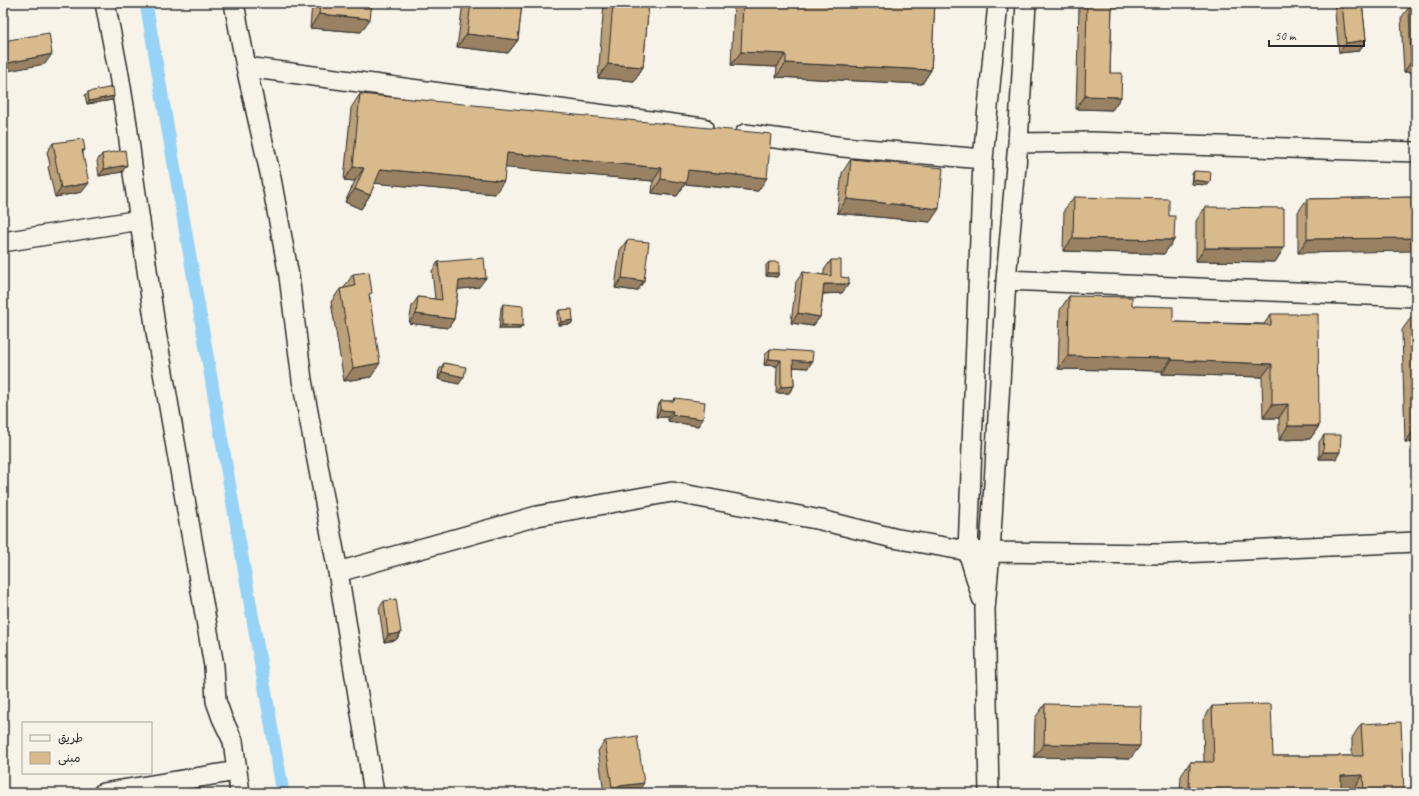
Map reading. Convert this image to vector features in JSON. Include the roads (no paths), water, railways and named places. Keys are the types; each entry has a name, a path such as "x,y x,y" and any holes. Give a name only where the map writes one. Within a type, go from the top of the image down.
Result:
{"street":[{"path":"105,3 120,82 157,339 214,666 216,701 233,741 240,793"},
{"path":"234,3 246,67 270,173 289,276 302,380 338,572 374,793"},
{"path":"985,609 968,551 982,160 998,3"},
{"path":"989,793 985,609 990,552 1006,280 1018,143 1026,3"},
{"path":"246,67 843,147 982,160"},
{"path":"1018,143 1091,142 1416,152"},
{"path":"3,242 140,220"},
{"path":"1006,280 1416,297"},
{"path":"974,401 999,402"},
{"path":"338,572 537,516 672,492 821,520 893,538 968,551 1159,554 1416,542"},
{"path":"970,499 993,498"},
{"path":"103,793 237,771"}],"waterway":[{"path":"146,3 283,793"}]}
